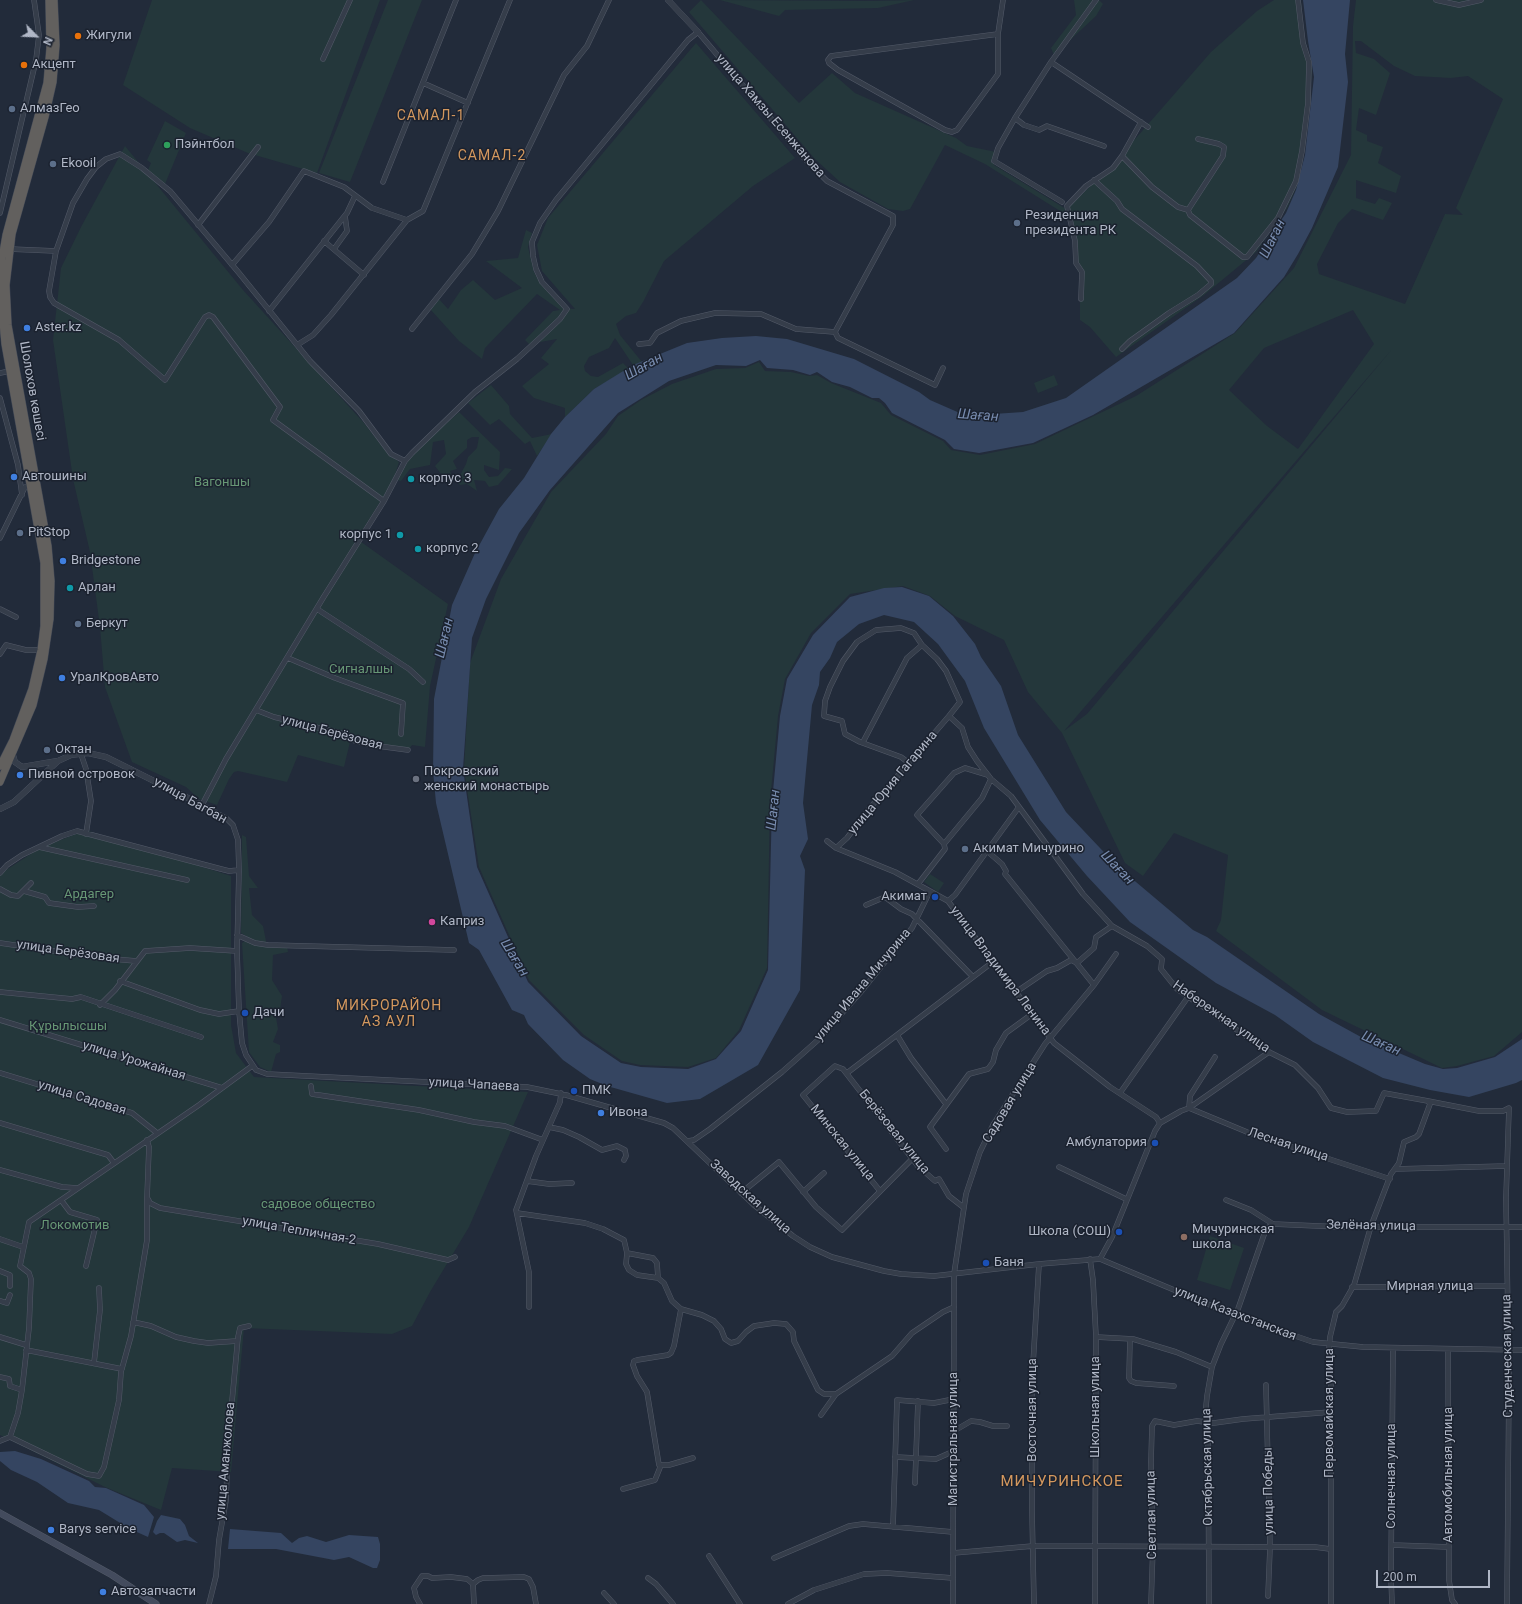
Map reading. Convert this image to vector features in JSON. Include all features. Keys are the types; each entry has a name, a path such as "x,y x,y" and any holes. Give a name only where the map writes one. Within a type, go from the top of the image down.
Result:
{"highway":[{"name":"Шолохов көшесі","path":"0,766 23,714 32,689 41,650 45,595 44,563 13,371 6,303 9,249 18,198 47,83 50,48 49,0"},
{"name":"Шолохов көшесі","path":"0,782 13,755 39,687 48,638 50,596 48,546 2,323 0,275 6,235 45,117 53,82 56,45 54,0"}],"main road":[{"path":"0,1513 112,1575 156,1604"}],"street":[{"path":"0,213 36,60 39,35 34,0"},
{"path":"323,59 350,0"},
{"path":"383,182 456,0"},
{"path":"297,345 313,335 364,275 407,220 424,211 510,0"},
{"path":"412,329 472,254 498,211 564,75 587,46 609,0"},
{"name":"улица Хамзы Есенжанова","path":"668,0 698,32 800,153 827,181 893,216 893,225 835,332"},
{"path":"998,34 831,56 828,60 829,63 838,70 881,95 945,130 952,132 962,126 998,74 998,34 1003,0"},
{"path":"1062,202 994,161 998,148 1015,118 1051,62 1096,0"},
{"path":"1122,156 1152,187 1178,207 1188,210 1190,215 1243,257 1247,257 1278,218 1296,181 1302,151 1308,103 1309,62 1302,43 1298,0"},
{"path":"1436,0 1459,5 1481,0"},
{"path":"202,806 226,759 288,658 316,609 384,501 405,461 475,392 517,359 546,332 567,309 542,282 536,269 532,242 540,222 556,200 688,40 698,32"},
{"path":"1051,62 1148,127"},
{"path":"423,83 468,103"},
{"path":"1015,118 1024,125 1039,130 1047,126 1104,146"},
{"path":"1081,299 1082,272 1076,263 1075,241 1067,206 1094,180 1113,168 1122,156 1141,122"},
{"path":"1188,210 1223,156 1224,147 1198,138"},
{"path":"198,225 258,146"},
{"path":"384,501 273,420 280,407 213,317 209,315 205,317 165,380 119,340 54,303 50,297 49,291 56,251 73,203 96,167 106,159 120,154 142,168 170,191 232,264 297,345 336,389 353,404 391,454 405,461"},
{"path":"232,264 269,222 304,171 344,187 372,208 407,220"},
{"path":"1094,180 1117,201 1122,209 1197,266 1211,281 1211,284 1198,295 1169,313 1122,349"},
{"path":"4,196 18,198"},
{"path":"269,311 345,216 355,196"},
{"path":"334,249 347,231 345,216"},
{"path":"324,241 364,275"},
{"path":"9,249 56,251"},
{"path":"639,344 650,343 657,332 681,321 715,313 761,314 796,329 835,332 838,338 935,385 943,368"},
{"path":"0,373 13,371"},
{"path":"0,398 18,465 22,495"},
{"path":"0,538 25,487 31,485"},
{"path":"0,609 16,617"},
{"path":"316,609 409,669 423,682"},
{"path":"909,763 901,757 845,734 842,721 824,716 825,701 830,687 843,661 857,642 876,630 901,628 914,633 922,645 946,671 960,702 949,716"},
{"path":"0,654 6,645 26,650 41,650"},
{"path":"863,742 907,658 922,645"},
{"path":"288,658 335,678 404,703 401,734"},
{"name":"улица Берёзовая","path":"256,710 274,717 348,735 355,741 408,750"},
{"name":"улица Юрия Гагарина","path":"836,848 847,838 869,809 949,716"},
{"name":"Набережная улица","path":"949,716 962,728 968,747 990,777 1011,796 1082,894 1112,926 1147,946 1162,959 1161,969 1165,976 1177,989 1269,1052 1296,1065 1318,1088 1331,1108 1347,1112 1376,1111 1384,1093 1479,1111 1503,1111 1509,1108"},
{"name":"улица Багбан","path":"0,809 14,802 58,761 71,755 88,753 106,757 220,815 233,825 238,840 239,870 237,935 239,1011 242,1042 246,1055 252,1066"},
{"path":"81,754 86,769 91,801 86,834"},
{"path":"13,755 15,762 22,767 58,761"},
{"path":"918,884 945,849 944,844 917,815 954,773 965,768 990,777 982,798 944,844"},
{"path":"948,901 955,895 1019,807"},
{"path":"0,872 6,865 22,855 77,831 225,870 239,870"},
{"name":"улица Владимира Ленина","path":"827,841 836,848 918,884 948,901 1050,1039 1120,1093 1156,1117 1160,1123"},
{"path":"39,847 187,880"},
{"path":"987,850 1002,864 1006,871 1005,874 1094,985"},
{"path":"0,888 15,896 22,894 31,883"},
{"path":"24,891 45,897 50,903 78,907 94,906"},
{"name":"улица Ивана Мичурина","path":"688,1141 694,1140 720,1121 818,1040 864,988 912,928 930,891"},
{"path":"866,905 885,897 901,909 912,914 973,977"},
{"path":"1077,963 1094,948 1096,937 1112,926"},
{"path":"237,935 255,943 268,945 454,950"},
{"name":"улица Берёзовая","path":"0,943 102,958 136,961"},
{"path":"100,1005 114,990 144,951 150,949 190,948 237,951"},
{"name":"Садовая улица","path":"954,1274 963,1207 973,1171 990,1132 1050,1039 1094,985 1116,954"},
{"path":"1016,992 1047,970 1057,968 1071,960 1077,963"},
{"path":"847,1073 994,962"},
{"path":"120,981 200,1010 219,1014 239,1011"},
{"path":"0,992 72,999 81,997 100,1005 201,1037"},
{"path":"1120,1093 1188,997"},
{"path":"946,1149 930,1127 969,1074 988,1069 993,1062 996,1050 1006,1034 1032,1014"},
{"name":"улица Урожайная","path":"0,1020 222,1088"},
{"path":"897,1035 911,1058 946,1104"},
{"path":"1100,1259 1112,1237 1126,1199 1160,1123 1180,1111 1189,1108 1269,1052"},
{"path":"1189,1108 1190,1096 1215,1057"},
{"path":"10,1438 18,1413 22,1390 31,1309 31,1279 29,1273 20,1266 29,1222 252,1066"},
{"name":"улица Чапаева","path":"252,1066 267,1074 527,1087 561,1093 664,1123 673,1128 688,1141"},
{"name":"Берёзовая улица","path":"803,1095 835,1066 843,1068 918,1166 930,1178 935,1181 939,1179 949,1196 963,1207"},
{"name":"улица Садовая","path":"0,1074 132,1113 157,1133"},
{"path":"311,1086 310,1093 312,1094 505,1126 543,1140"},
{"path":"529,1307 529,1272 517,1213 527,1181 560,1102 561,1093"},
{"name":"Минская улица","path":"803,1095 880,1191"},
{"name":"Первомайская улица","path":"1331,1604 1331,1385 1328,1363 1336,1312 1342,1306 1352,1287 1371,1226 1390,1179 1399,1163 1404,1142 1419,1134 1429,1102"},
{"name":"Лесная улица","path":"1189,1108 1247,1132 1390,1179"},
{"name":"Студенческая улица","path":"1507,1604 1507,1166 1509,1108"},
{"path":"0,1123 108,1155 114,1163"},
{"path":"549,1127 563,1130 602,1150 617,1146 625,1150 626,1156 624,1160"},
{"path":"0,1441 10,1438 87,1474 99,1476 104,1467 119,1400 122,1370 131,1336 147,1240 149,1148 147,1140"},
{"name":"Заводская улица","path":"688,1141 741,1193 793,1236 810,1247 832,1257 901,1274 954,1274"},
{"path":"741,1193 779,1162 803,1192 833,1224 842,1230 913,1158"},
{"path":"1395,1169 1507,1166"},
{"path":"1059,1167 1126,1199"},
{"path":"0,1170 62,1187 77,1188"},
{"path":"803,1192 824,1173"},
{"path":"527,1181 549,1184 572,1183"},
{"name":"улица Тепличная-2","path":"147,1198 150,1203 160,1208 378,1244 448,1260 454,1256"},
{"path":"61,1200 70,1212 96,1220 86,1266"},
{"path":"1226,1200 1251,1210 1273,1224"},
{"path":"517,1213 585,1223 603,1229 624,1240 627,1253 626,1264 629,1270 637,1275 658,1278 664,1283 672,1301 681,1309 702,1314 714,1321 721,1329 725,1339 731,1343 738,1341 754,1326 774,1323 786,1324 793,1332 794,1341 818,1390 824,1394 836,1394"},
{"name":"Зелёная улица","path":"1273,1224 1522,1227"},
{"name":"Октябрьская улица","path":"1209,1604 1210,1546 1207,1423 1205,1417 1212,1367 1234,1315 1266,1229 1273,1224"},
{"path":"0,1239 23,1246"},
{"path":"627,1253 653,1258 657,1263 658,1278"},
{"name":"Школьная улица","path":"1090,1259 1093,1280 1096,1337 1095,1604"},
{"name":"улица Казахстанская","path":"954,1274 1039,1264 1100,1259 1234,1315 1301,1339 1330,1344 1393,1348 1522,1350"},
{"name":"Восточная улица","path":"1034,1604 1032,1381 1039,1264"},
{"path":"0,1271 10,1275 10,1286"},
{"name":"Магистральная улица","path":"953,1604 954,1274"},
{"name":"Мирная улица","path":"1352,1287 1507,1286"},
{"path":"94,1363 100,1310 99,1288"},
{"path":"0,1302 7,1303 10,1295"},
{"path":"822,1415 836,1394 892,1356 912,1333 954,1306"},
{"path":"661,1465 657,1461 646,1392 633,1365 634,1361 637,1360 668,1355 671,1353 674,1346 681,1309"},
{"path":"133,1322 151,1326 176,1337 194,1341 208,1343 237,1341"},
{"name":"улица Аманжолова","path":"209,1604 216,1576 219,1540 226,1500 228,1444 237,1341 240,1328 249,1326"},
{"path":"0,1337 26,1348 122,1370"},
{"path":"1096,1337 1130,1339 1176,1352 1212,1367"},
{"path":"1130,1339 1129,1378 1131,1381 1136,1384 1174,1386"},
{"name":"Солнечная улица","path":"1392,1604 1390,1576 1392,1545 1393,1348"},
{"name":"Автомобильная улица","path":"1448,1349 1449,1580 1452,1603"},
{"path":"0,1377 9,1379 10,1386 22,1390"},
{"name":"улица Победы","path":"1266,1385 1270,1548 1268,1596"},
{"path":"893,1526 897,1400 934,1403 954,1399"},
{"path":"915,1483 918,1401"},
{"path":"1207,1423 1331,1412"},
{"path":"954,1431 971,1421 978,1421 993,1426 1007,1426"},
{"name":"Светлая улица","path":"1151,1604 1153,1546 1152,1426 1154,1421 1174,1425 1197,1421 1207,1423"},
{"path":"895,1457 936,1459 954,1451"},
{"path":"661,1465 694,1458"},
{"path":"623,1489 655,1480 661,1465"},
{"path":"774,1558 848,1526 863,1524 953,1532"},
{"path":"953,1553 1033,1546 1095,1545 1270,1548 1315,1547 1330,1549"},
{"path":"1392,1545 1449,1547"},
{"path":"709,1556 740,1604"},
{"path":"788,1604 814,1590 864,1574 887,1572 953,1578"},
{"path":"420,1604 416,1597 414,1588 422,1576 432,1578 451,1577 468,1579 473,1584 474,1604"},
{"path":"473,1584 483,1578 524,1578 530,1580 533,1587 536,1604"},
{"path":"648,1578 656,1584 673,1604"},
{"path":"604,1593 614,1604"}],"green space":[{"path":"152,0 380,0 317,173 248,153 190,128 123,85"},
{"path":"388,0 422,0 350,182 319,173"},
{"path":"701,0 799,103 832,73 855,93 956,138 967,146 996,152 994,165 1066,209 1109,169 1211,52 1257,11 1274,0 1301,0 1303,32 1312,69 1309,111 1297,186 1287,208 1256,252 1204,295 1116,357 1090,327 1080,320 1080,275 1075,265 1073,234 1068,216 985,164 945,145 910,209 903,211 888,209 840,182 814,158 689,12"},
{"path":"720,0 914,0 878,8 785,10 779,16"},
{"path":"1074,0 1099,0 1103,4 1096,16 1054,55 1051,48 1076,15"},
{"path":"1356,0 1522,0 1522,1032 1494,1056 1457,1066 1442,1068 1322,1010 1216,931 1221,920 1228,855 1174,833 1143,876 1125,863 1062,733 1028,692 1004,640 955,616 930,596 903,586 850,594 811,633 785,679 778,716 770,802 767,968 739,1030 716,1058 688,1067 640,1065 622,1061 584,1035 529,980 479,867 464,769 470,663 501,579 551,492 606,434 618,416 641,400 672,384 716,369 745,368 759,362 765,371 791,372 809,376 817,375 831,383 881,403 891,415 943,441 951,450 980,455 1035,444 1136,396 1235,333 1294,268 1351,155 1353,26","holes":["1355,41 1361,41 1394,66 1415,76 1451,78 1468,76 1503,99 1456,208 1463,215 1445,214 1405,304 1319,274 1317,264 1338,223 1352,209 1383,220 1392,203 1379,198 1375,204 1356,198 1356,180 1396,193 1401,176 1378,163 1383,147 1367,141 1367,135 1356,130 1359,108 1376,115 1390,73 1374,59 1356,53","1353,310 1374,344 1298,449 1267,426 1229,390 1264,348","1393,348 1087,714 1064,731"]},
{"path":"696,43 795,158 753,186 664,261 636,313 626,316 616,324 620,335 642,362 633,365 615,338 609,348 589,357 584,366 585,371 591,376 598,377 623,363 629,369 594,389 565,417 565,408 534,398 522,386 549,364 541,358 557,339 529,344 525,340 553,311 560,310 537,294 485,348 482,359 459,341 430,309 438,298 448,309 461,290 473,280 495,300 522,288 486,261 518,258 526,230 532,233 528,247 534,272 540,283 563,308 575,309 542,271 537,245 548,218"},
{"name":"Пэйнтбол","path":"165,121 186,133 165,184 148,170 151,163 147,160"},
{"name":"Вагоншы","path":"125,146 243,290 364,423 384,449 399,462 393,481 357,539 448,604 430,686 425,747 412,745 407,752 350,742 344,767 298,755 287,782 238,771 234,772 229,779 217,805 199,799 186,787 132,762 105,687 100,627 90,552 73,479 53,340 61,268 81,227"},
{"path":"1054,375 1058,385 1038,393 1034,383"},
{"path":"491,385 509,406 510,414 532,438 552,434 537,456 530,441 525,444 499,419 490,425 468,403"},
{"path":"459,412 500,452 499,470 484,465 484,470 489,477 498,476 505,468 512,469 498,485 489,487 485,481 474,480 477,491 467,484 460,485 454,479 459,477 468,457 477,448 479,437 472,437 467,440 467,448 453,461 457,469 450,471 453,478 448,483 435,466 446,454 444,440 433,442 430,465 410,469 401,481 397,480 413,453"},
{"path":"86,830 231,876 231,1025 236,1053 254,1077 528,1092 469,1227 430,1292 412,1326 392,1334 244,1328 231,1472 172,1468 161,1510 105,1487 0,1435 0,874 40,848"},
{"path":"242,835 246,837 249,876 258,888 249,888 252,915 263,926 267,946 287,946 288,952 273,955 272,980 282,996 280,1010 275,1012 278,1029 273,1042 280,1045 280,1052 276,1054 271,1072 260,1067 249,1052 242,943 249,938 241,933"},
{"path":"930,874 944,883 938,892 924,882"},
{"path":"1210,1236 1244,1248 1230,1290 1197,1280"}],"water":[{"name":"Шаған","path":"1303,0 1350,0 1345,54 1348,82 1338,167 1312,228 1284,277 1234,333 1093,415 1033,443 979,453 954,449 945,440 892,413 885,403 879,398 872,398 850,387 832,382 817,372 810,375 793,370 767,368 760,360 746,366 716,365 669,381 618,413 550,490 519,533 486,599 472,638 463,769 477,867 528,982 581,1036 621,1063 641,1067 688,1069 716,1059 741,1031 768,970 772,802 780,716 787,679 813,635 850,597 884,588 902,587 929,596 953,616 975,644 981,657 1001,686 1018,735 1066,812 1117,866 1193,930 1207,937 1319,1014 1361,1037 1425,1064 1443,1069 1457,1068 1495,1057 1522,1039 1522,1080 1469,1097 1430,1090 1383,1078 1313,1042 1275,1015 1216,983 1130,922 1087,876 1040,820 984,728 965,681 938,644 914,622 884,615 859,624 837,642 830,658 820,672 819,685 812,705 803,803 808,839 800,856 805,870 800,990 758,1065 700,1099 667,1103 607,1086 590,1079 563,1060 528,1024 524,1015 512,1010 479,950 469,943 436,803 433,771 434,699 452,605 475,553 499,509 524,478 551,434 565,417 594,389 633,365 687,343 722,338 756,336 787,339 854,359 919,392 930,400 962,414 979,415 1023,412 1066,398 1237,278 1256,258 1286,213 1296,190 1305,155 1314,77"},
{"path":"15,1451 41,1459 89,1481 95,1487 106,1488 144,1505 154,1517 148,1537 130,1529 99,1510 68,1503 37,1482 11,1470 0,1461 0,1452"},
{"path":"161,1515 180,1519 185,1525 189,1536 198,1543 185,1540 177,1542 164,1533 156,1535 153,1532"},
{"path":"230,1529 281,1533 292,1543 299,1538 307,1536 326,1542 349,1535 378,1537 380,1544 380,1560 377,1568 373,1568 349,1557 334,1560 276,1549 228,1549"}],"place":[{"name":"Жигули","path":"78,36"},
{"name":"Акцепт","path":"24,65"},
{"name":"АлмазГео","path":"12,109"},
{"name":"Пэйнтбол","path":"167,145"},
{"name":"Ekooil","path":"53,164"},
{"name":"Резиденция президента РК","path":"1017,223"},
{"name":"Aster.kz","path":"27,328"},
{"name":"Автошины","path":"14,477"},
{"name":"корпус 3","path":"411,479"},
{"name":"PitStop","path":"20,533"},
{"name":"корпус 1","path":"400,535"},
{"name":"корпус 2","path":"418,549"},
{"name":"Bridgestone","path":"63,561"},
{"name":"Арлан","path":"70,588"},
{"name":"Беркут","path":"78,624"},
{"name":"УралКровАвто","path":"62,678"},
{"name":"Октан","path":"47,750"},
{"name":"Пивной островок","path":"20,775"},
{"name":"Покровский женский монастырь","path":"416,779"},
{"name":"Акимат Мичурино","path":"965,849"},
{"name":"Акимат","path":"935,897"},
{"name":"Каприз","path":"432,922"},
{"name":"Дачи","path":"245,1013"},
{"name":"ПМК","path":"574,1091"},
{"name":"Ивона","path":"601,1113"},
{"name":"Амбулатория","path":"1155,1143"},
{"name":"Школа (СОШ)","path":"1119,1232"},
{"name":"Мичуринская школа","path":"1184,1237"},
{"name":"Баня","path":"986,1263"},
{"name":"Barys service","path":"51,1530"},
{"name":"Автозапчасти","path":"103,1592"}],"district":[{"name":"САМАЛ-1","path":"431,116"},
{"name":"САМАЛ-2","path":"492,156"},
{"name":"МИКРОРАЙОН АЗ АУЛ","path":"389,1014"},
{"name":"МИЧУРИНСКОЕ","path":"1062,1482"}],"park label":[{"name":"Сигналшы","path":"361,670"},
{"name":"Ардагер","path":"89,895"},
{"name":"Құрылысшы","path":"68,1027"},
{"name":"садовое общество","path":"318,1205"},
{"name":"Локомотив","path":"75,1226"}]}
